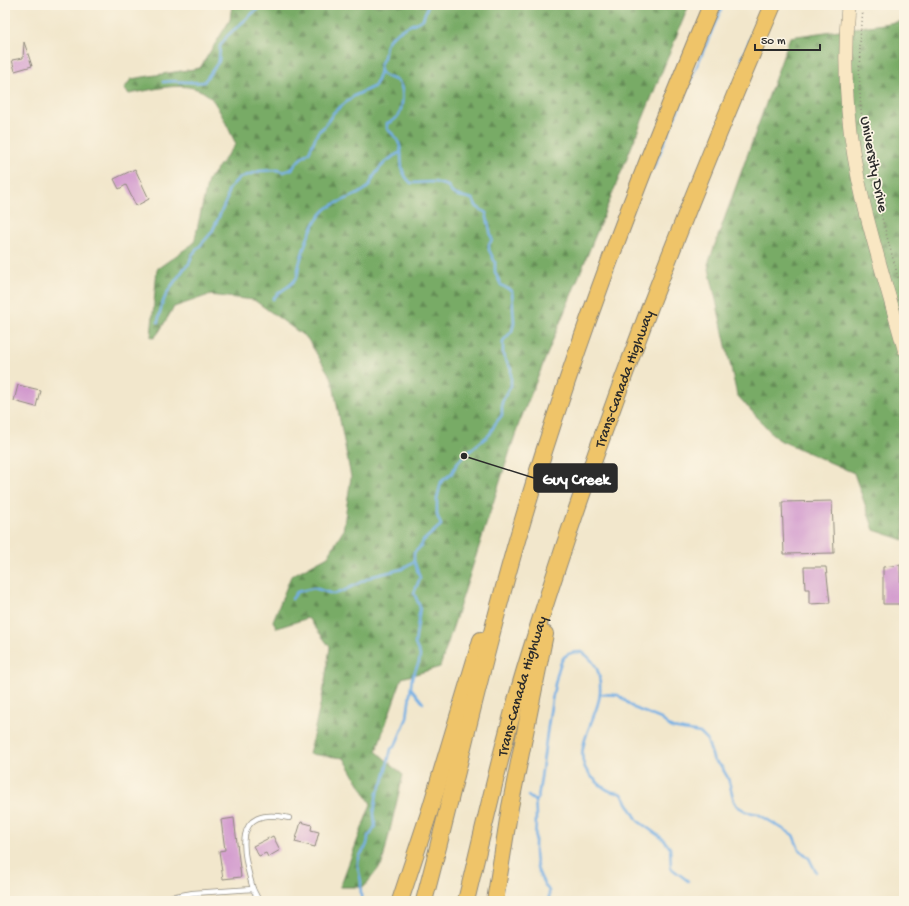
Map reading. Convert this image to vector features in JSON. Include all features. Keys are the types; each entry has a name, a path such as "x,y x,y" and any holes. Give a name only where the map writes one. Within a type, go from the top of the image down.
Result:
{"highway":[{"path":"424,901 506,582 559,405 633,197 711,5"},
{"name":"Trans-Canada Highway","path":"466,901 510,722 555,575 596,452 682,221 773,5"},
{"path":"494,901 510,806 539,667 555,575"},
{"path":"400,901 490,608 506,582"}],"street":[{"name":"University Drive","path":"848,5 845,48 851,139 862,194 904,349"}],"lane":[{"path":"259,901 253,889 243,839 249,826 259,817 278,816 289,818"},
{"path":"159,899 193,893 253,889"}],"path":[{"path":"862,5 860,70 861,108 880,212 904,299"}],"green space":[{"path":"232,5 689,5 518,426 440,667 402,678 376,751 403,775 382,864 364,887 340,887 371,804 344,758 309,754 324,688 330,647 308,618 277,628 273,621 291,576 328,556 343,531 351,477 332,379 307,338 254,300 209,295 174,307 159,332 154,338 151,337 157,269 194,243 208,180 236,144 214,102 203,92 183,86 160,88 129,94 124,89 131,79 200,68 230,20"},
{"path":"904,21 904,540 874,530 854,473 777,439 737,395 708,264 790,37"}],"building":[{"path":"24,42 32,66 15,71 12,60 23,58"},
{"path":"135,169 149,199 136,206 126,185 119,189 114,179"},
{"path":"18,385 40,390 36,407 14,401"},
{"path":"832,501 834,553 784,554 782,502"},
{"path":"900,565 901,604 883,604 883,567"},
{"path":"804,567 826,567 830,603 809,604 809,589 805,589"},
{"path":"234,818 241,877 223,879 219,851 225,850 221,820"},
{"path":"301,822 312,825 311,830 319,832 315,847 295,842"},
{"path":"273,836 280,850 268,857 266,853 259,856 253,846"}],"waterway":[{"path":"163,82 204,82 219,61 220,46 227,36 262,5"},
{"path":"362,901 358,862 366,846 368,836 371,834 375,826 374,813 377,793 383,782 391,749 395,746 407,718 412,678 419,662 420,655 415,644 420,607 414,593 420,578 414,561 414,553 421,546 423,541 441,525 437,515 437,499 441,482 452,473 457,463 464,456 490,434 502,415 502,402 511,386 511,369 503,355 503,341 512,331 514,323 512,291 501,285 495,272 495,262 489,250 489,244 492,240 486,213 477,207 472,199 457,196 452,193 448,186 434,182 411,183 402,170 401,150 399,143 395,136 387,129 387,123 394,120 401,110 402,96 400,84 396,80 384,76 380,71 386,45 397,32 423,19 428,5"},
{"path":"653,169 723,5"},
{"path":"742,59 764,5"},
{"path":"158,322 166,296 184,268 189,264 192,255 212,232 227,199 228,191 233,184 239,178 260,171 278,170 283,172 292,169 299,160 309,152 318,132 324,127 334,112 354,96 375,86 380,71"},
{"path":"273,299 297,277 306,243 312,228 320,215 335,204 364,191 383,165 393,156 401,152"},
{"path":"292,599 297,592 314,588 333,594 341,592 373,576 402,569 414,561"},
{"path":"535,801 538,797 552,701 560,666 566,655 582,652 595,665 599,675 600,694 618,695 634,708 661,719 672,728 700,733 707,740 714,761 721,766 728,778 734,801 737,806 747,812 758,814 793,835 799,849 809,858 816,872"},
{"path":"411,688 423,703"},
{"path":"600,694 598,705 585,738 583,760 586,771 604,788 612,792 622,794 638,821 663,839 670,848 671,868 688,881"},
{"path":"528,796 535,801 535,858 537,868 549,891 549,899 551,901"}],"place":[{"name":"Guy Creek","path":"464,456"}]}
